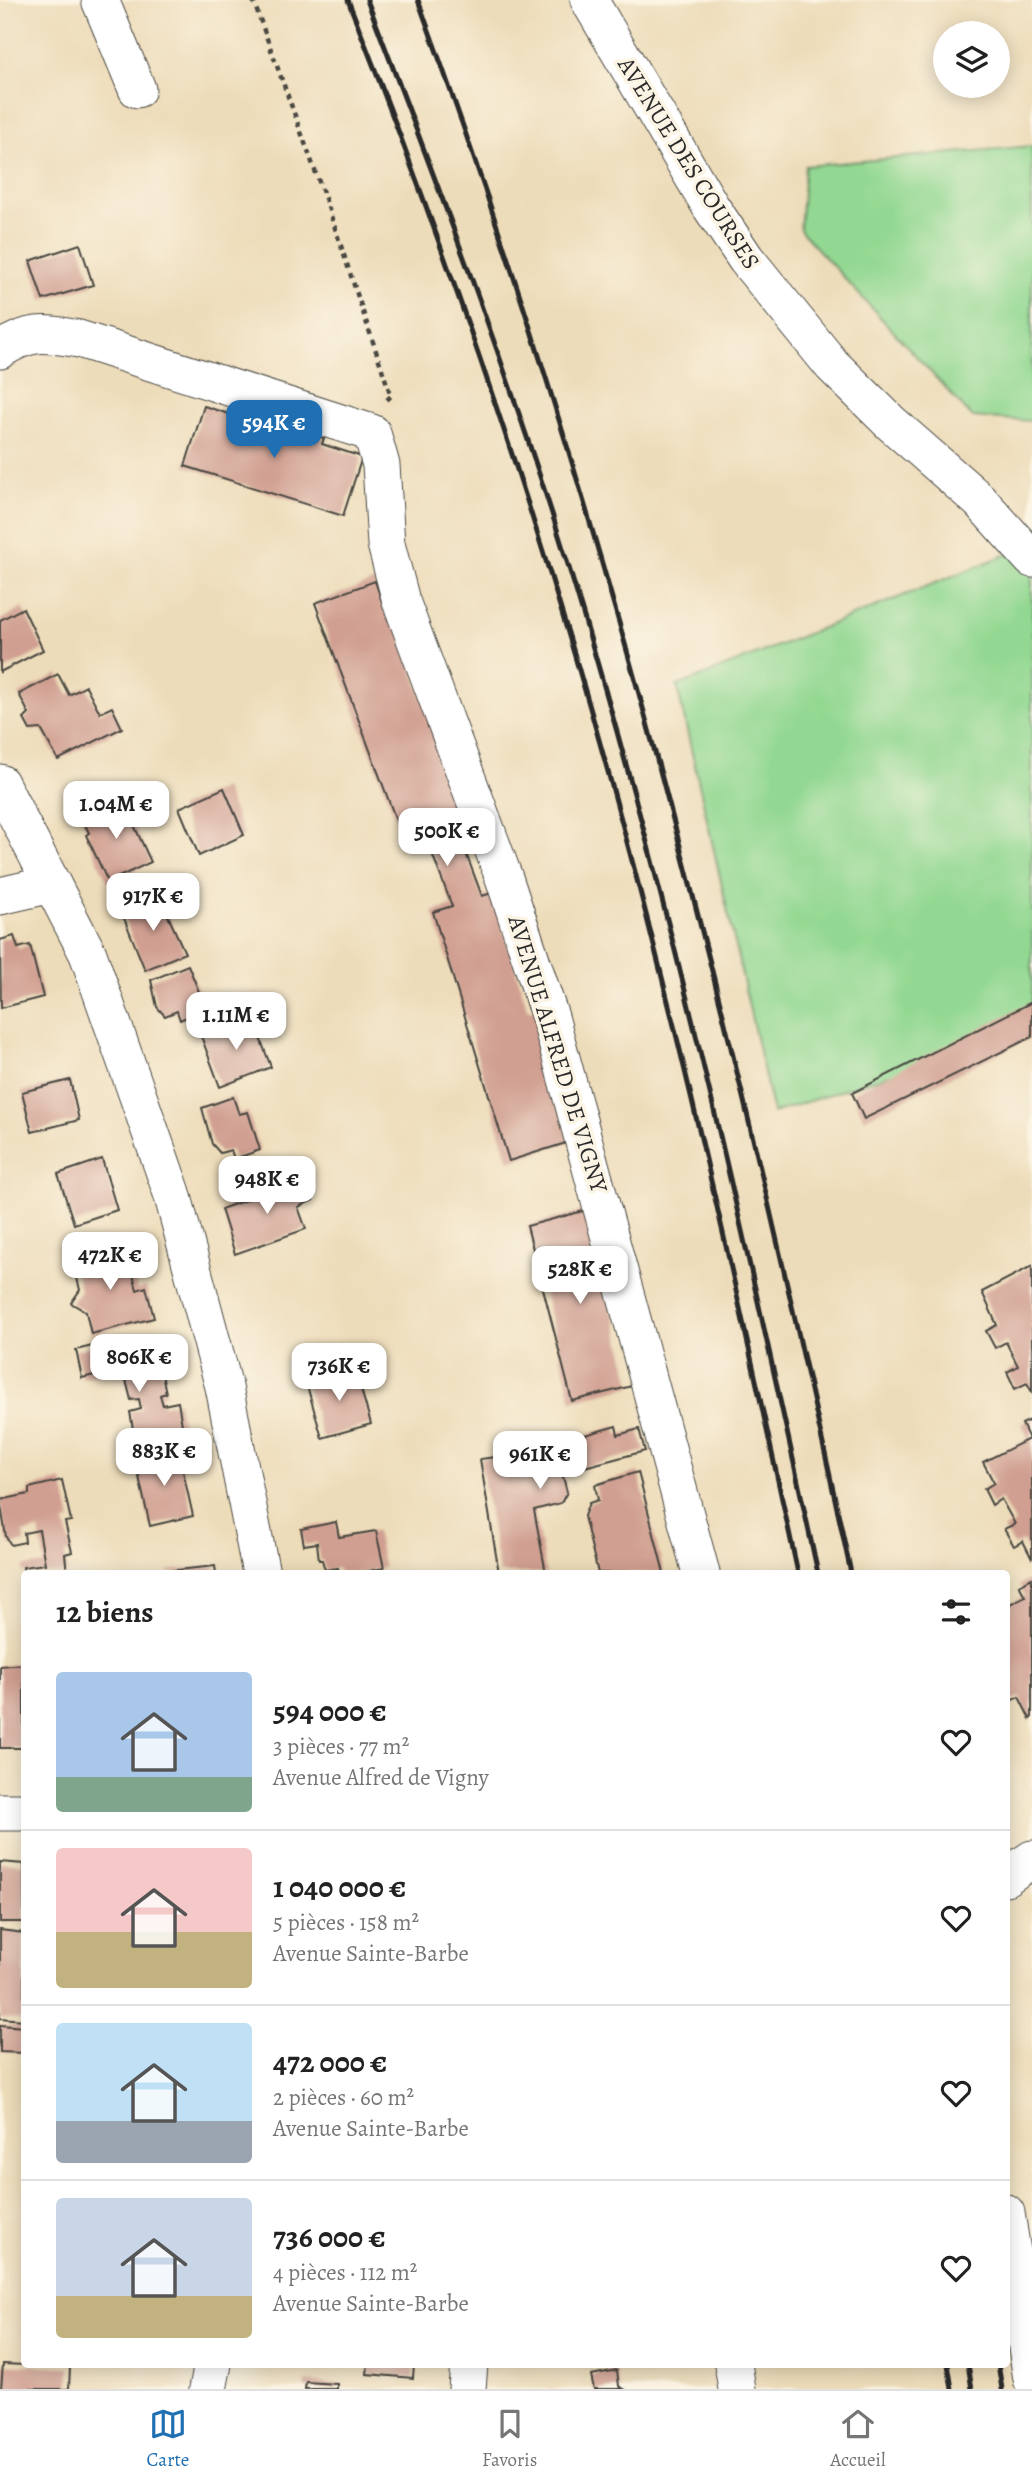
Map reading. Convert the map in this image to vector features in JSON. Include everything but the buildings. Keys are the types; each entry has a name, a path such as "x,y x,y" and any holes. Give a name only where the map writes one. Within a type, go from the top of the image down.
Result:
{"street":[{"path":"100,0 137,89"},
{"name":"AVENUE DES COURSES","path":"589,0 711,207 779,301 832,365 891,423 979,500 1032,559"},
{"path":"0,350 22,336 43,333 79,339 360,429"},
{"name":"AVENUE ALFRED DE VIGNY","path":"360,429 372,433 381,464 386,544 401,601 504,878 550,1017 700,1570"},
{"path":"0,783 88,954 172,1193 225,1387 260,1570"},
{"path":"0,896 52,884"},
{"path":"0,1812 21,1812"},
{"path":"1010,1874 1032,1859"},
{"path":"1010,2239 1032,2379"},
{"path":"208,2389 212,2368"},
{"path":"467,2389 468,2368"},
{"path":"734,2368 737,2389"}],"path":[{"path":"253,0 326,201 391,396 360,429"}],"green space":[{"path":"1032,146 1032,421 972,417 800,230 805,166"},
{"path":"1023,548 1032,559 1032,1028 773,1113 677,686"}],"railway":[{"path":"348,0 424,200 495,402 590,709 644,906 691,1096 797,1570"},
{"path":"367,0 508,381 559,536 617,732 710,1091 817,1570"},
{"path":"418,0 486,193 608,582 662,779 762,1175 850,1570"},
{"path":"949,2368 952,2389"},
{"path":"969,2368 972,2389"},
{"path":"999,2368 1002,2389"}]}
